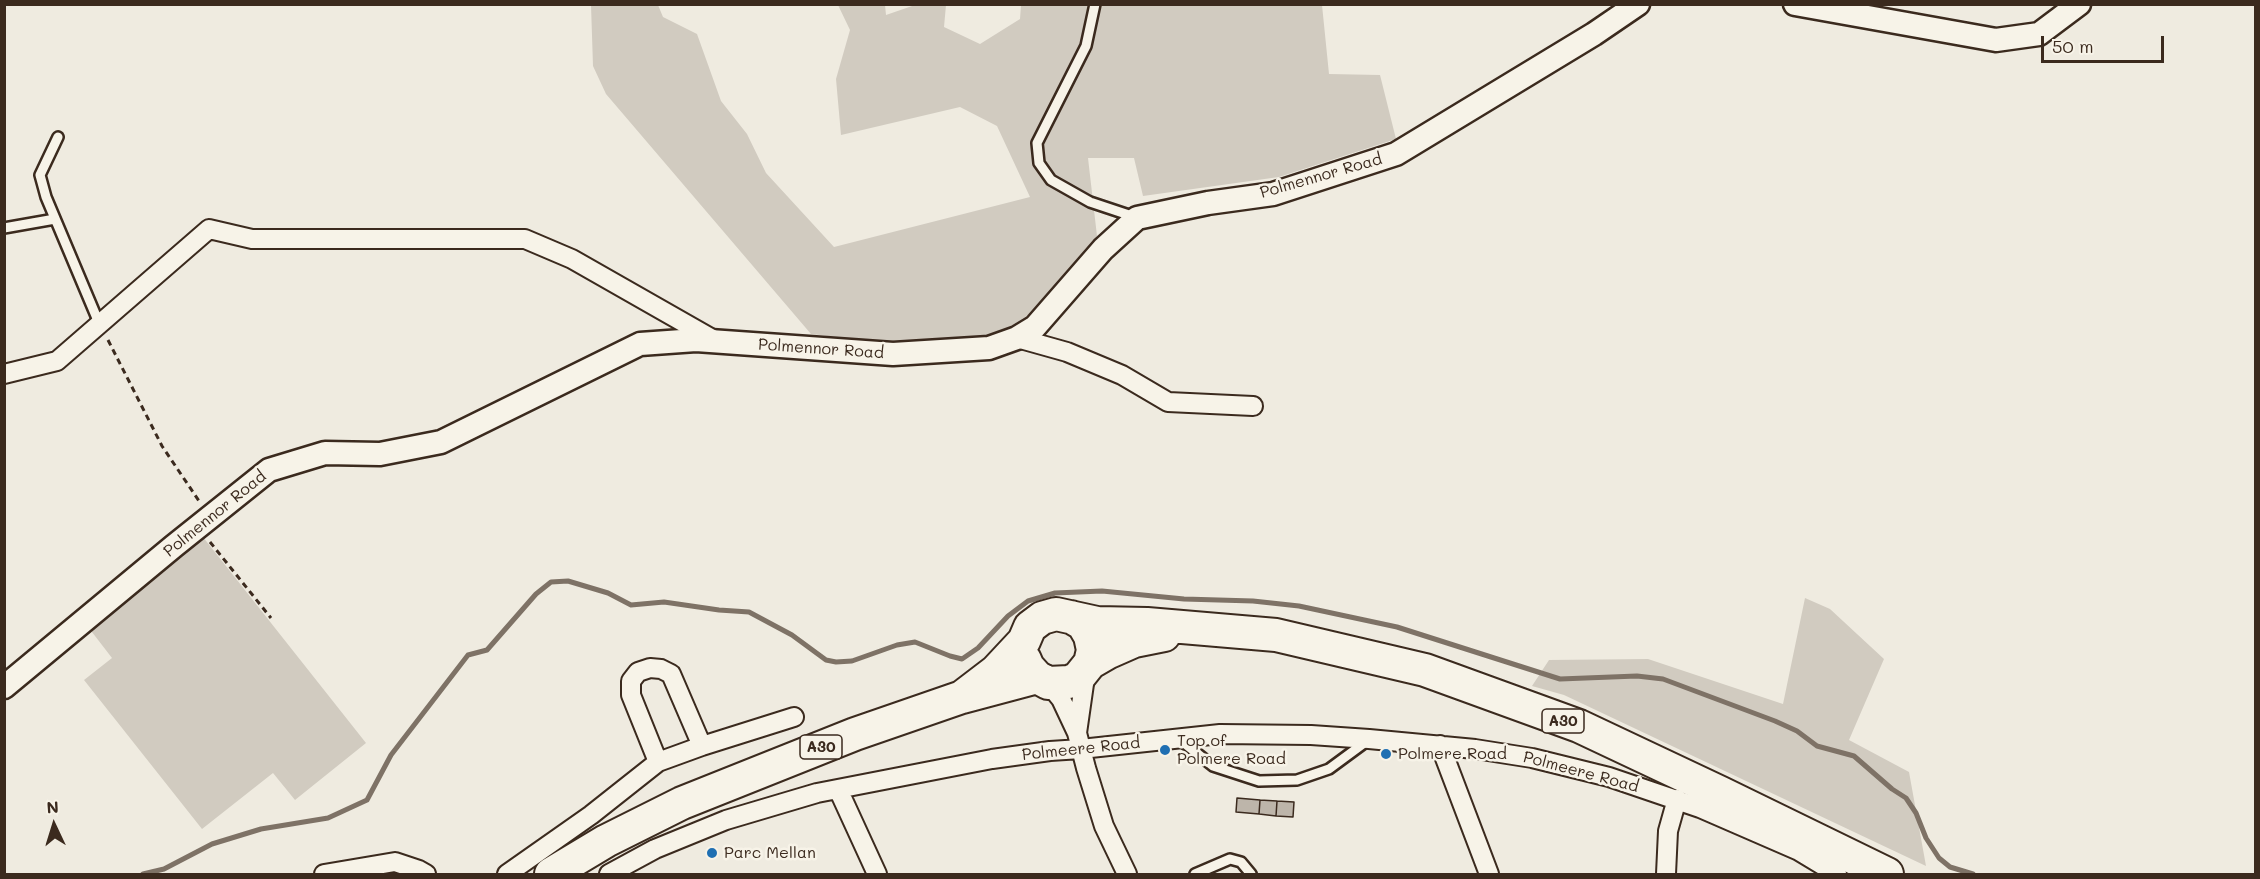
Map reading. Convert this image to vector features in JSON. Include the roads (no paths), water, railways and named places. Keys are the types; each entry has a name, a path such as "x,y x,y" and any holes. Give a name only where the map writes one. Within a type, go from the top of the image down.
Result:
{"highway":[{"name":"A30","path":"962,697 996,671 1024,641 1030,627 1042,618 1056,614 1097,623 1219,629 1276,635 1414,668 1568,722 1887,874"},
{"path":"1071,617 1083,624 1090,636 1093,650 1088,667"},
{"name":"A30","path":"551,874 606,841 682,803 855,734 962,697 1042,680 1069,682 1078,678 1088,667 1109,652 1134,642 1161,635 1219,629"},
{"path":"1024,641 1023,654 1028,667 1042,680"}],"street":[{"name":"Polmennor Road","path":"4,687 201,518 269,470 325,453 380,454 441,442 640,344 696,340 893,354 989,348 1017,338 1035,327 1103,249 1137,218 1208,203 1273,194 1396,154 1594,34 1638,4"},
{"path":"1795,4 1996,40 2039,34 2079,4"},
{"path":"4,374 57,361 208,229 252,239 525,239 572,260 717,342"},
{"path":"1017,338 1067,352 1122,375 1168,402 1253,406"},
{"path":"1079,741 1088,667"},
{"path":"658,762 631,695 631,681 638,672 650,668 661,669 670,674 702,746"},
{"path":"1042,680 1061,699 1079,741 1104,826 1127,874"},
{"path":"507,874 591,815 658,762 794,717"},
{"name":"Polmeere Road","path":"609,874 655,849 726,820 838,789 1050,750 1079,741 1179,739 1220,734 1311,735 1369,739 1475,749 1532,758 1609,777 1677,799 1799,851 1837,874"},
{"path":"1440,745 1489,874"},
{"path":"838,789 877,874"},
{"path":"1666,874 1668,831 1677,799"},
{"path":"324,874 395,862 426,874"}],"lane":[{"path":"1095,4 1086,46 1037,143 1039,163 1051,180 1090,202 1137,218"},
{"path":"58,137 40,175 46,197 99,323"},
{"path":"4,228 55,219"},
{"path":"1179,739 1213,766 1259,781 1297,780 1329,769 1369,739"},
{"path":"1195,874 1230,859 1241,862 1251,874"}],"waterway":[{"path":"143,874 164,869 212,844 261,829 328,818 367,800 391,755 468,655 487,650 536,594 551,582 568,581 608,593 631,605 664,602 749,612 792,635 826,660 836,662 852,661 897,645 915,642 962,659 978,648 1008,616 1028,601 1055,593 1102,591 1299,606 1397,627 1560,679 1637,676 1663,679 1775,721 1797,731 1817,746 1854,756 1906,798 1939,858 1950,867 1973,874"}],"place":[{"name":"Top of Polmere Road","path":"1165,750"},
{"name":"Polmere Road","path":"1386,754"},
{"name":"Parc Mellan","path":"712,853"}]}
